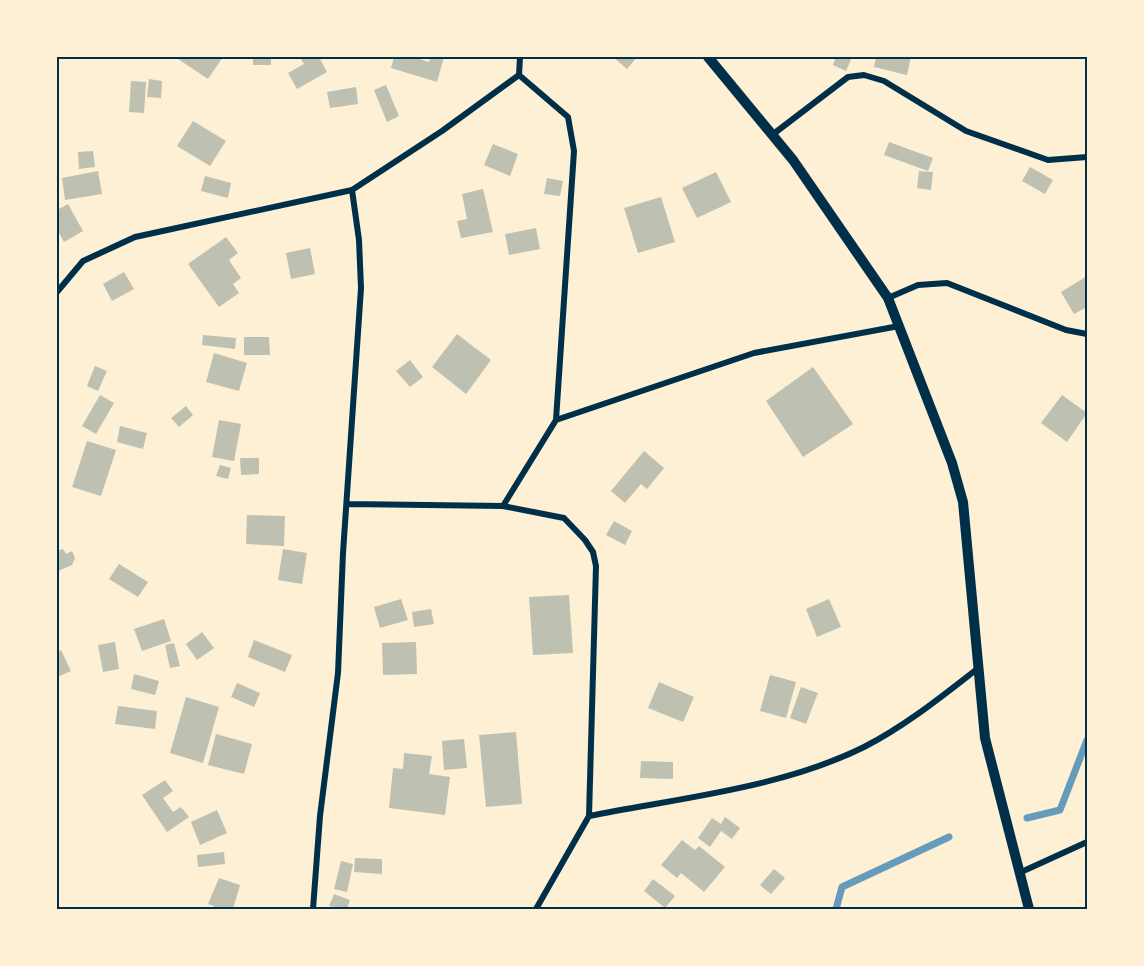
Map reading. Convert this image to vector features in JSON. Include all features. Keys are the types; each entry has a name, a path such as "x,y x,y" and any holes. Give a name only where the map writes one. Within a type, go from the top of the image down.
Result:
{"street":[{"path":"519,75 520,57"},
{"path":"708,57 793,160 888,298 952,463 963,502 977,669 986,738 1018,873 1029,909"},
{"path":"57,292 83,261 135,237 352,190 442,131 519,75"},
{"path":"503,506 556,420 574,151 568,117 519,75"},
{"path":"772,135 848,77 864,75 884,81 966,131 1048,160 1087,157"},
{"path":"313,909 320,816 338,673 343,553 349,504 362,288 359,240 352,190"},
{"path":"888,298 918,285 947,283 1066,330 1087,334"},
{"path":"556,420 754,353 899,326"},
{"path":"349,504 503,506 564,518 593,552 596,566 589,816 536,909"},
{"path":"589,816 802,772 863,747 910,720 977,669"},
{"path":"1018,873 1087,842"}],"building":[{"path":"175,57 223,57 208,79"},
{"path":"253,57 271,57 271,65 253,65"},
{"path":"300,57 319,57 327,72 297,89 288,73 304,64"},
{"path":"394,57 413,57 429,62 430,57 444,57 437,82 391,68"},
{"path":"613,57 637,57 627,69"},
{"path":"836,57 852,57 846,71 833,65"},
{"path":"876,57 911,57 907,75 874,67"},
{"path":"149,79 162,81 161,98 147,97"},
{"path":"131,81 146,82 144,113 129,112"},
{"path":"386,85 399,116 387,122 374,90"},
{"path":"356,87 358,104 330,108 327,92"},
{"path":"193,121 226,141 210,166 177,146"},
{"path":"889,142 933,158 928,171 884,155"},
{"path":"493,144 518,154 510,176 484,165"},
{"path":"93,151 95,167 79,169 78,152"},
{"path":"1030,167 1053,180 1045,194 1022,181"},
{"path":"98,171 102,194 65,200 62,178"},
{"path":"919,171 933,172 931,190 917,188"},
{"path":"716,172 731,202 697,218 682,188"},
{"path":"205,176 231,183 228,198 201,191"},
{"path":"547,178 563,181 560,196 544,194"},
{"path":"483,189 493,232 461,238 457,221 467,219 462,194"},
{"path":"661,197 675,242 638,253 624,208"},
{"path":"68,204 83,231 64,242 57,229 57,210"},
{"path":"536,228 540,249 509,255 505,234"},
{"path":"226,237 238,253 229,260 241,278 233,284 239,293 219,307 188,264"},
{"path":"310,248 315,274 291,279 286,253"},
{"path":"124,272 134,289 112,301 103,284"},
{"path":"1087,276 1087,307 1074,314 1061,292"},
{"path":"457,334 491,360 466,394 432,367"},
{"path":"203,335 236,338 235,349 202,345"},
{"path":"244,337 269,337 270,355 244,355"},
{"path":"214,353 247,363 239,391 206,382"},
{"path":"410,360 423,377 410,387 396,371"},
{"path":"95,366 107,371 98,391 87,386"},
{"path":"813,367 853,424 803,457 766,401"},
{"path":"100,395 114,403 96,434 82,426"},
{"path":"1062,395 1087,413 1067,442 1041,423"},
{"path":"186,406 193,415 179,427 171,418"},
{"path":"219,420 241,424 234,461 212,457"},
{"path":"120,426 147,433 143,449 117,442"},
{"path":"87,441 116,450 101,496 72,487"},
{"path":"644,451 664,468 647,489 641,484 625,503 611,491"},
{"path":"240,458 259,458 259,474 241,475"},
{"path":"220,465 231,468 228,479 216,476"},
{"path":"247,515 285,516 284,546 246,544"},
{"path":"614,521 632,531 625,545 606,535"},
{"path":"63,549 66,554 72,551 75,558 72,565 58,571 57,551"},
{"path":"283,549 307,553 302,584 278,580"},
{"path":"119,564 148,582 138,597 109,579"},
{"path":"569,595 573,653 533,655 529,597"},
{"path":"401,599 408,620 380,628 374,607"},
{"path":"829,599 841,627 817,637 806,609"},
{"path":"431,609 434,624 414,627 412,612"},
{"path":"164,619 171,641 142,651 134,629"},
{"path":"202,632 214,648 197,660 186,644"},
{"path":"254,640 292,655 285,672 248,657"},
{"path":"115,642 119,669 103,672 98,645"},
{"path":"416,642 417,674 383,675 382,643"},
{"path":"174,643 180,666 170,668 165,645"},
{"path":"61,650 71,671 57,677 57,652"},
{"path":"134,674 159,681 155,695 131,689"},
{"path":"770,675 796,682 786,718 760,711"},
{"path":"659,682 694,697 683,722 648,708"},
{"path":"237,683 260,693 254,707 231,697"},
{"path":"801,687 818,693 806,724 790,718"},
{"path":"186,697 219,707 203,763 170,753"},
{"path":"118,706 157,711 155,729 115,724"},
{"path":"516,732 522,804 486,807 479,735"},
{"path":"216,734 252,744 244,774 208,765"},
{"path":"464,739 467,768 444,770 442,741"},
{"path":"404,753 432,756 429,774 450,777 445,815 389,808 393,768 403,769"},
{"path":"641,761 673,762 673,779 640,778"},
{"path":"165,780 173,791 163,798 173,812 181,807 189,817 167,832 142,795"},
{"path":"217,810 227,833 200,845 191,822"},
{"path":"725,817 740,828 732,839 721,831 710,847 698,838 712,818 721,824"},
{"path":"682,840 695,850 699,846 725,867 704,892 681,873 677,878 661,865"},
{"path":"224,852 225,864 198,867 197,855"},
{"path":"355,858 382,859 382,874 354,872"},
{"path":"341,861 353,864 347,892 334,889"},
{"path":"774,869 785,878 771,894 760,885"},
{"path":"219,878 240,885 233,909 213,909 214,906 208,904"},
{"path":"653,879 675,896 665,908 644,891"},
{"path":"334,894 350,900 347,909 329,906"}],"waterway":[{"path":"1027,818 1060,810 1087,740"},
{"path":"836,909 842,887 949,837"}]}
